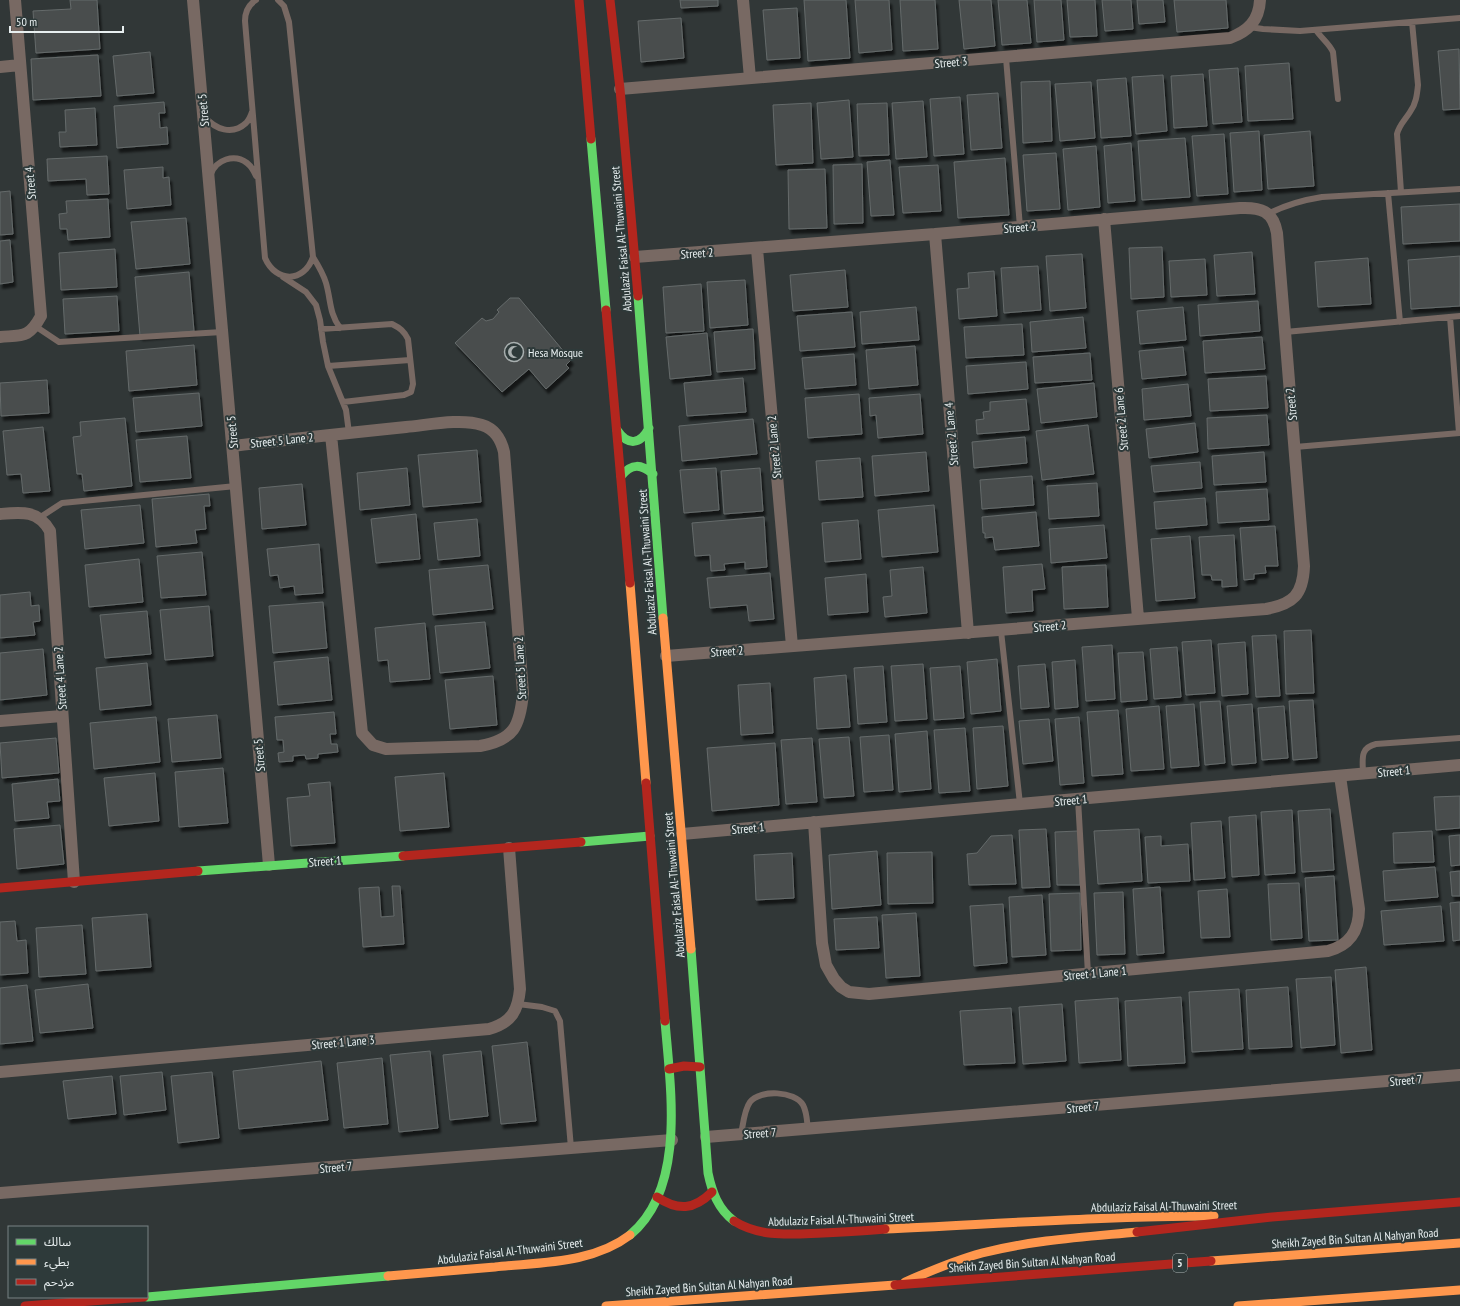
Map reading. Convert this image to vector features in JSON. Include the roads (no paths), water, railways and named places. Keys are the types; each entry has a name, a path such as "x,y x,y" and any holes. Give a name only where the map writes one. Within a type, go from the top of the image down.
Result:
{"main road":[{"name":"Abdulaziz Faisal Al-Thuwaini Street","path":"148,1297 337,1282 546,1262 577,1257 604,1250 622,1241 636,1229 648,1214 657,1197 668,1166 672,1140 669,1069 621,476 579,0"},
{"name":"Abdulaziz Faisal Al-Thuwaini Street","path":"610,0 620,89 635,257 708,1173 712,1192 716,1200 725,1214 739,1225 754,1232 782,1235 1160,1216 1272,1217"},
{"path":"617,430 627,441 634,442 641,440 647,434 649,428"},
{"path":"621,476 632,466 647,468 653,474"},
{"name":"Street 1","path":"0,888 269,865 509,848 650,836"},
{"path":"669,1069 684,1066 700,1067"},
{"path":"657,1197 670,1205 686,1207 700,1202 712,1192"},
{"path":"900,1284 935,1269 972,1256 1044,1242 1272,1217 1460,1202"},
{"name":"Sheikh Zayed Bin Sultan Al Nahyan Road","path":"606,1306 1460,1243"},
{"path":"1238,1306 1460,1290"},
{"path":"25,1306 131,1298"}],"street":[{"name":"Street 4","path":"15,0 41,316 35,326"},
{"name":"Street 5","path":"193,0 269,865"},
{"path":"743,0 750,78"},
{"path":"1249,27 1257,16 1260,0"},
{"name":"Street 3","path":"620,89 1217,40 1239,35 1249,27"},
{"path":"0,67 20,65"},
{"name":"Street 2","path":"635,257 757,249 1104,219 1255,208 1268,214 1274,219 1277,233 1295,447 1304,575 1300,589 1294,600 1280,607 1138,618 1001,631 666,656"},
{"name":"Street 2 Lane 6","path":"1104,219 1138,618"},
{"name":"Street 2 Lane 4","path":"935,234 968,633"},
{"name":"Street 2 Lane 2","path":"757,249 792,646"},
{"path":"0,336 26,334 35,326"},
{"name":"Street 5 Lane 2","path":"233,446 331,434 464,422 490,428 498,435 502,442 504,452 523,693 520,718 516,726 506,736 495,743 480,746 386,749 373,745 362,733 331,434"},
{"path":"0,514 26,513 39,518"},
{"name":"Street 4 Lane 2","path":"39,518 50,531 74,882"},
{"path":"0,721 62,716"},
{"name":"Street 1","path":"682,834 1460,766"},
{"name":"Street 1 Lane 1","path":"814,822 823,955 826,965 834,979 841,987 849,992 869,994 1338,949 1345,944 1355,932 1359,919 1359,909 1340,776"},
{"name":"Street 1 Lane 3","path":"0,1072 489,1029 502,1025 513,1014 518,1004 520,981 509,848"},
{"name":"Street 7","path":"706,1138 1460,1075"},
{"name":"Street 7","path":"0,1193 672,1140"}],"lane":[{"path":"256,0 248,7 245,15 252,112 266,258 271,268 300,287 313,299 319,312 328,366 348,417 349,433"},
{"path":"278,0 284,6 290,22 313,257 326,282 331,311 334,320 340,328"},
{"path":"1249,27 1283,31 1316,30 1460,18"},
{"path":"1401,192 1397,134 1401,123 1412,111 1417,95 1418,85 1412,22"},
{"path":"1316,30 1330,45 1333,52 1338,99"},
{"path":"1006,58 1020,227"},
{"path":"203,115 212,125 223,130 229,130 235,129 246,123 252,112"},
{"path":"209,178 213,169 219,162 228,158 238,159 247,163 254,170 258,179"},
{"path":"1268,214 1284,206 1322,196 1460,189"},
{"path":"1388,193 1400,322"},
{"path":"282,276 290,277 305,271 310,265 313,257"},
{"path":"1285,332 1460,316"},
{"path":"1295,447 1460,433 1450,317"},
{"path":"321,330 392,324 405,332 408,339 413,384 411,392 404,395 343,402"},
{"path":"35,326 59,342 222,332"},
{"path":"328,366 410,360"},
{"path":"39,518 62,503 236,486"},
{"path":"1001,631 1020,804"},
{"path":"1363,774 1362,756 1368,746 1376,744 1460,738"},
{"path":"1078,799 1088,974"},
{"path":"518,1004 542,1007 555,1011 560,1021 571,1148"},
{"path":"741,1135 746,1109 750,1102 758,1096 771,1094 790,1095 800,1101 805,1111 808,1130"}],"place":[{"name":"Hesa Mosque","path":"514,352"}]}
